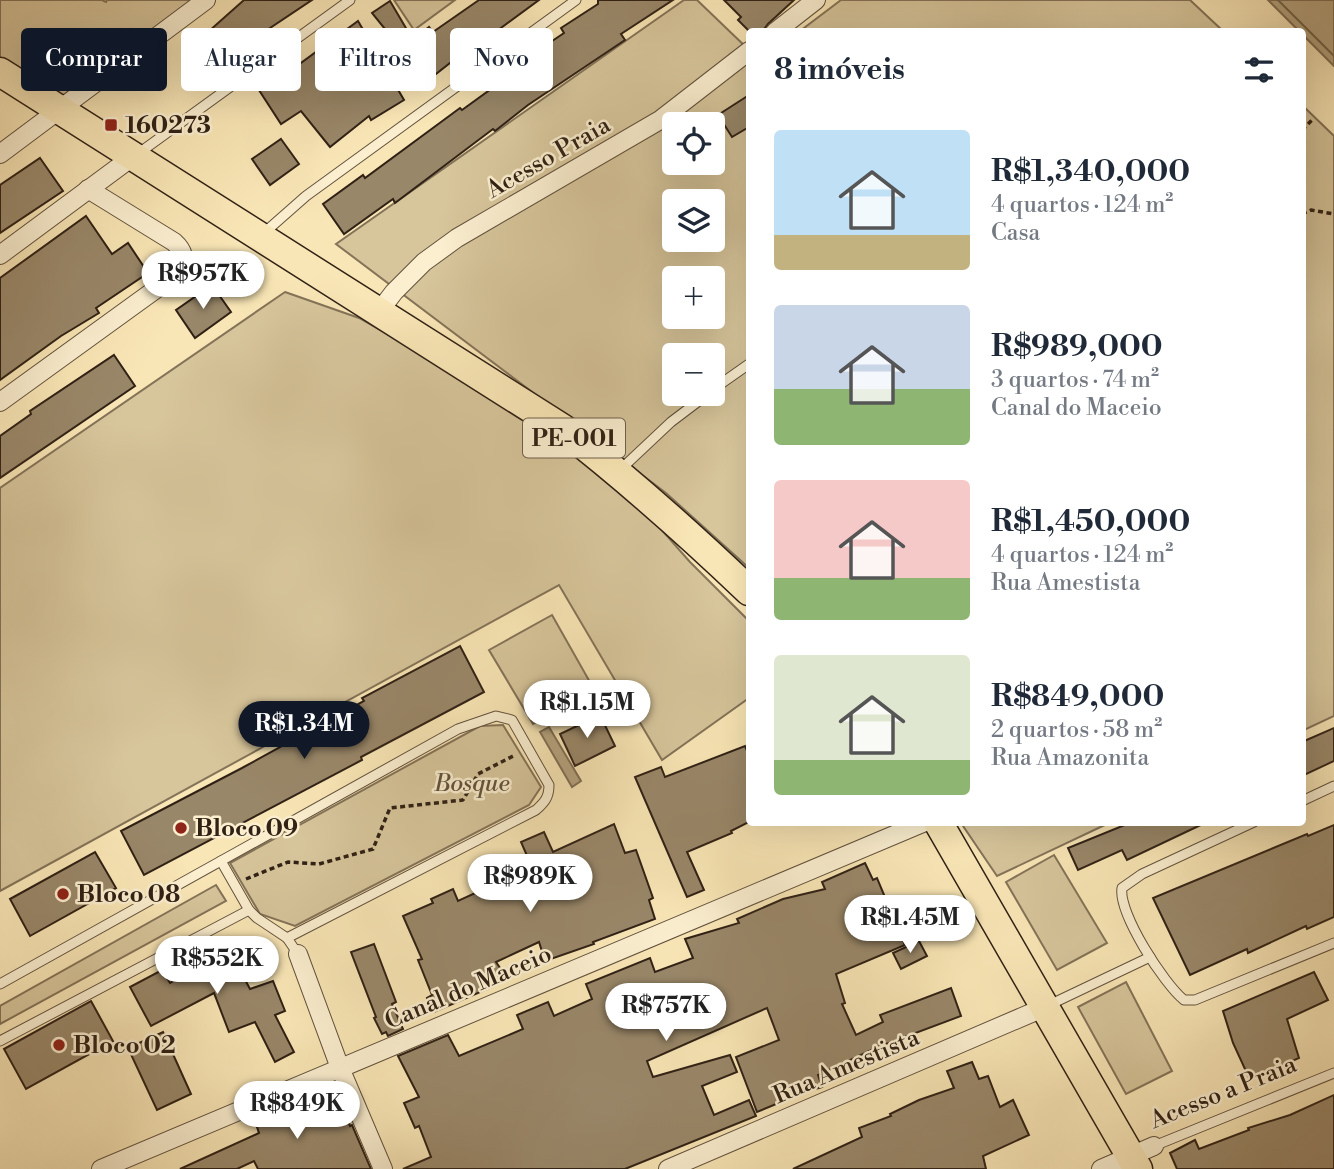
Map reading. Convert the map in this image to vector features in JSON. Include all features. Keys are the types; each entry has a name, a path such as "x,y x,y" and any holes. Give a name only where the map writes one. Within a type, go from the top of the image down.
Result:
{"main road":[{"name":"PE-001","path":"0,72 135,155 378,313 562,428 618,471 746,588"},
{"path":"940,826 1043,1009 1141,1157"}],"street":[{"path":"0,154 206,0"},
{"path":"780,28 816,0"},
{"name":"Acesso Praia","path":"378,313 394,292 424,262 457,239 660,120 746,53"},
{"path":"0,255 135,155"},
{"path":"0,402 181,271 184,261 182,250 174,242 88,189"},
{"name":"Canal do Maceio","path":"101,1169 915,826"},
{"path":"298,954 340,1068 383,1169"},
{"name":"Rua Amestista","path":"668,1169 1043,1009"},
{"path":"1101,1169 1141,1157"}],"lane":[{"path":"135,155 350,0"},
{"path":"260,237 306,196 576,0"},
{"path":"725,381 746,365"},
{"path":"618,471 692,406"},
{"path":"0,984 458,729 496,716 512,720 549,785 549,795 536,810 287,937"},
{"path":"1306,799 1334,786"},
{"path":"1245,826 1142,874 1122,888 1123,903 1167,984 1184,1000 1195,1000 1334,943"},
{"path":"221,861 249,910 287,937 298,954"},
{"path":"0,1041 249,910"},
{"path":"1043,1009 1150,957"},
{"name":"Acesso a Praia","path":"1141,1157 1334,1073"}],"path":[{"path":"1306,126 1312,120"},
{"path":"1306,212 1311,210 1334,214"},
{"path":"234,884 288,862 319,864 373,849 390,808 463,800 478,774 529,748"}],"green space":[{"path":"0,0 192,0 154,28 21,28 21,71 0,57"},
{"path":"394,0 455,0 417,28 413,28"},
{"path":"684,0 697,0 746,47 746,565 666,493 336,244"},
{"path":"841,0 1190,0 1220,28 804,28"},
{"path":"52,91 69,91 61,97"},
{"path":"1306,109 1334,136 1334,716 1306,729"},
{"path":"285,292 359,318 591,450 690,562 746,618 746,700 662,760 559,585 0,891 0,488"},
{"path":"552,615 595,691 533,724 489,650"},
{"name":"Bosque","path":"503,725 541,787 529,805 295,926 260,914 230,863 480,726"},
{"path":"963,826 1103,826 997,876"},
{"path":"1054,855 1107,943 1057,970 1006,882"},
{"path":"216,885 226,901 0,1024 0,1006"},
{"path":"1126,982 1172,1071 1126,1094 1078,1007"}],"water":[{"path":"1268,0 1334,0 1334,66 1306,38 1306,28 1296,28"},
{"path":"549,727 581,781 572,787 540,732"}],"building":[{"path":"244,0 312,0 270,28 212,28"},
{"path":"479,0 539,0 501,28 450,28 450,63 436,74 436,30"},
{"path":"598,0 673,0 621,34 625,40 553,88 553,40 564,33 561,28 598,4"},
{"path":"724,0 794,0 765,28 746,28 738,20 741,17"},
{"path":"390,1 406,28 384,28 372,13"},
{"path":"358,21 362,28 348,28"},
{"path":"315,53 315,91 399,91 404,100 371,120 369,116 330,147 301,111 281,124 260,91 301,91 301,63"},
{"path":"488,91 549,91 495,131 493,129 395,203 393,199 344,234 323,204 363,175 365,178 460,108 462,110"},
{"path":"746,97 746,129 732,137 725,126 725,112 723,112"},
{"path":"281,139 299,164 270,185 252,159"},
{"path":"40,158 63,191 0,233 0,185"},
{"path":"86,216 112,254 128,243 148,273 96,308 99,313 61,336 0,380 0,278"},
{"path":"212,285 231,312 195,338 176,310"},
{"path":"114,355 135,386 0,478 0,436 31,414 30,411"},
{"path":"460,646 484,692 144,875 121,831 242,768 364,701 362,698"},
{"path":"600,715 615,746 575,766 560,734"},
{"path":"1334,728 1334,761 1306,774 1306,740"},
{"path":"745,746 746,748 746,824 731,831 732,833 687,852 704,890 687,897 635,777 661,767 665,777"},
{"path":"614,824 625,853 636,850 653,898 649,900 655,919 545,961 539,942 496,962 507,978 499,984 434,1012 427,998 432,995 418,960 422,959 403,916 433,903 431,899 453,889 458,901 532,867 521,842 544,832 553,852"},
{"path":"1334,825 1334,917 1307,929 1306,926 1248,953 1247,949 1190,975 1153,898"},
{"path":"1122,826 1199,826 1127,860 1122,850 1078,870 1068,848"},
{"name":"Bloco 08","path":"95,852 116,888 30,936 10,899"},
{"path":"865,863 873,880 877,878 905,945 836,974 845,1003 842,1004 856,1035 883,1022 880,1015 951,988 961,1016 878,1047 818,1075 822,1087 757,1112 736,1057 779,1040 767,1008 647,1061 653,1077 730,1055 737,1072 702,1086 714,1115 749,1100 756,1116 625,1169 403,1169 431,1157 419,1126 415,1128 404,1103 419,1097 398,1056 448,1035 459,1056 523,1029 517,1015 548,1002 554,1016 592,999 586,984 650,958 655,972 693,958 685,939 739,923 737,919 783,899 825,889 822,882"},
{"path":"223,938 250,989 273,981 285,1011 275,1015 294,1052 275,1062 255,1022 229,1032 214,993 151,1026 130,987 162,970 170,983 194,970 187,957"},
{"path":"919,941 927,956 901,969 893,953"},
{"path":"374,944 396,1002 392,1004 403,1029 388,1036 386,1032 382,1034 374,1018 376,1017 351,952"},
{"path":"1314,972 1328,1000 1287,1019 1299,1058 1250,1080 1233,1043 1223,1011"},
{"name":"Bloco 02","path":"91,1001 113,1041 26,1089 4,1049"},
{"path":"163,1032 191,1094 157,1110 128,1048"},
{"path":"972,1062 979,1079 988,1076 1000,1107 1013,1100 1029,1135 983,1156 986,1169 793,1169 862,1137 859,1128 891,1116 890,1114 919,1100 954,1088 947,1071"},
{"path":"336,1087 350,1126 352,1125 371,1169 258,1169 254,1161 237,1169 180,1169 259,1133 256,1124 295,1109 293,1104"},
{"path":"1334,1095 1334,1169 1177,1169 1170,1153 1195,1140 1199,1149 1249,1130 1248,1128 1290,1115"}],"place":[{"name":"160273","path":"111,125"},
{"name":"Bloco 09","path":"181,828"},
{"name":"Bloco 08","path":"63,894"},
{"name":"Bloco 02","path":"59,1045"}]}
